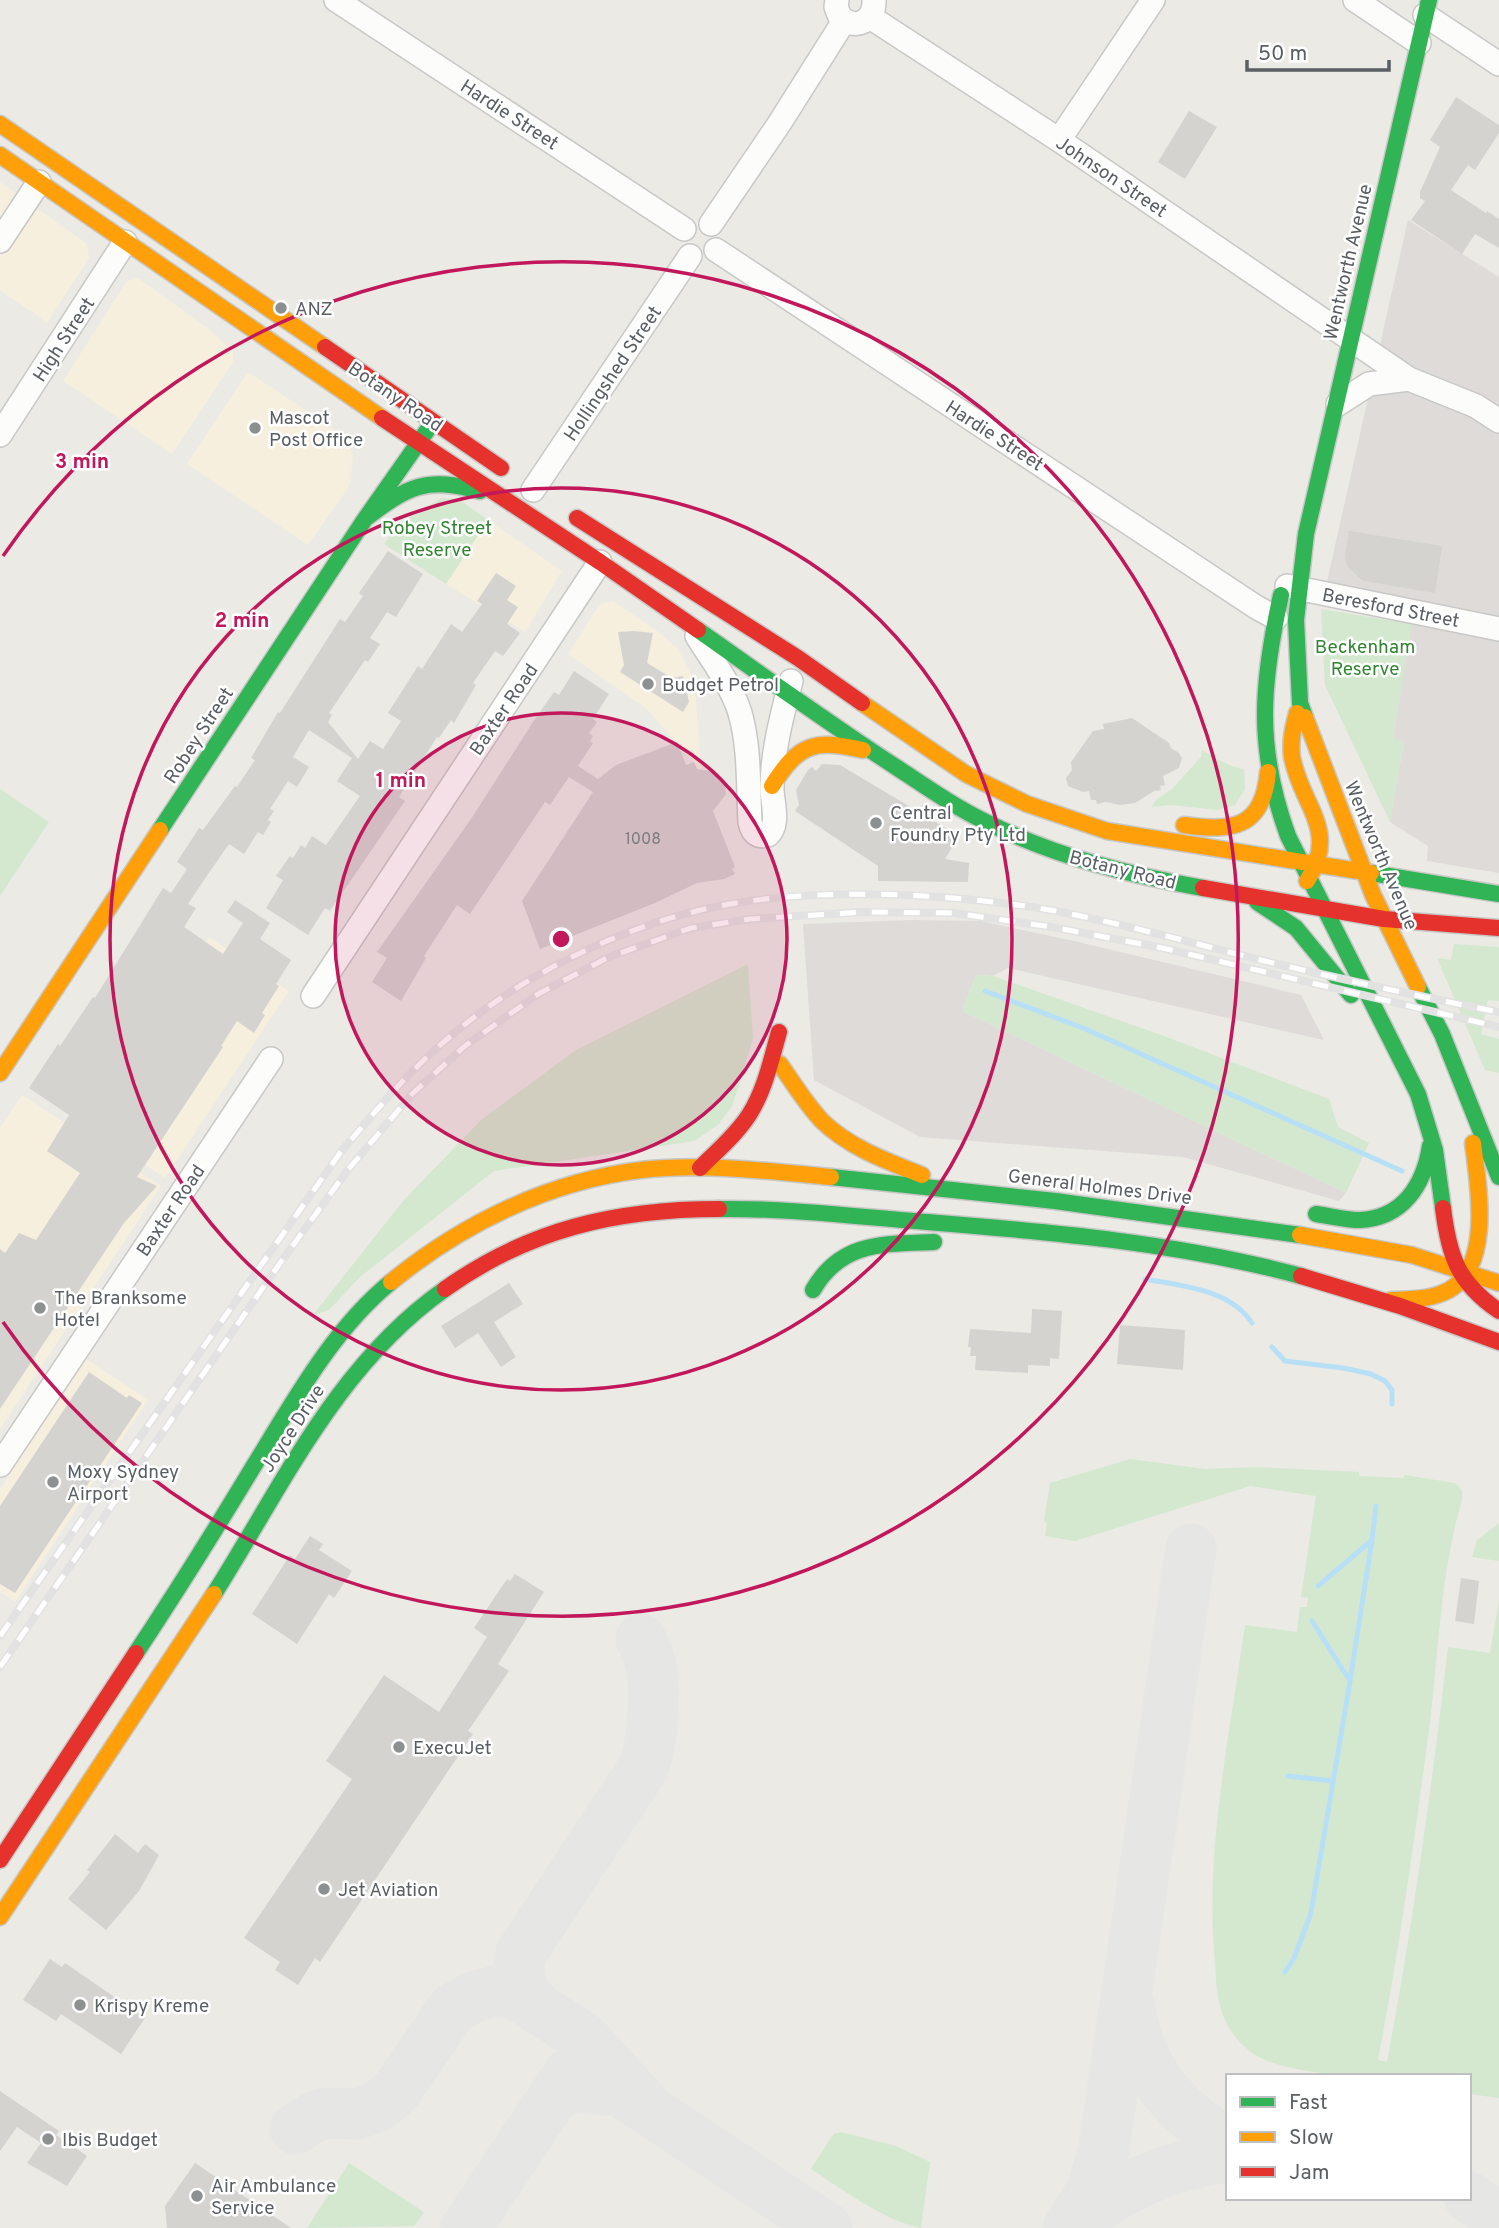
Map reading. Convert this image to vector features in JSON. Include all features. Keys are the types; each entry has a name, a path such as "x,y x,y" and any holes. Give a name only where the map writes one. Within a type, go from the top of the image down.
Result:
{"main road":[{"name":"Wentworth Avenue","path":"1324,909 1305,885 1300,861 1277,806 1268,772 1262,701 1276,618 1293,587 1338,404 1427,7"},
{"name":"Botany Road","path":"0,124 433,422 526,490 600,562 874,753 959,808 1031,843 1113,870 1228,893 1384,919 1499,927"},
{"name":"Botany Road","path":"0,155 419,443 526,490"},
{"name":"Robey Street","path":"0,1073 365,519 433,422"},
{"path":"365,519 394,496 414,487 442,481 486,493 526,490"},
{"name":"Botany Road","path":"568,512 798,658 966,774 1027,804 1107,831 1499,894"},
{"name":"Wentworth Avenue","path":"1293,587 1300,703 1373,895 1442,1034 1499,1177"},
{"path":"1254,897 1281,894 1305,885 1319,864 1323,843 1293,758 1291,740 1300,703"},
{"path":"772,786 792,755 816,743 874,753"},
{"path":"1126,834 1147,823 1214,829 1243,822 1255,814 1261,805 1268,772"},
{"path":"1277,806 1301,845 1319,864 1343,880 1373,895 1398,903 1456,913 1499,927"},
{"path":"1107,831 1155,853 1222,866"},
{"path":"1305,885 1350,913 1391,950 1411,974"},
{"path":"1228,893 1263,904 1296,928 1399,1054"},
{"path":"1324,909 1418,1094 1431,1132 1441,1183 1444,1230 1462,1274"},
{"path":"700,1168 740,1128 749,1114 760,1094 779,1032"},
{"path":"780,1064 812,1110 839,1136 874,1155 963,1190"},
{"path":"1378,1299 1426,1299 1445,1292 1462,1274 1478,1246 1480,1213 1469,1105"},
{"path":"1269,1230 1295,1215 1360,1220 1376,1218 1393,1211 1405,1202 1420,1184 1427,1167 1431,1132"},
{"name":"Joyce Drive","path":"0,1860 187,1576 318,1363 338,1337 386,1286 464,1230 526,1200 557,1189 620,1172 734,1168"},
{"name":"General Holmes Drive","path":"734,1168 963,1190 1343,1241 1402,1253 1462,1274 1499,1283"},
{"name":"Joyce Drive","path":"0,1917 221,1582 325,1412 369,1355 417,1310 475,1269 524,1244 568,1227 668,1209 736,1208 979,1227"},
{"path":"813,1290 818,1277 832,1262 850,1251 881,1244 934,1242 979,1227 1069,1234 1181,1250 1288,1273 1378,1299 1499,1342"},
{"name":"General Holmes Drive","path":"1462,1274 1481,1299 1499,1311"}],"street":[{"name":"Hardie Street","path":"336,0 684,229"},
{"path":"1059,140 1153,0"},
{"path":"1355,0 1419,43"},
{"path":"1427,7 1499,64"},
{"path":"711,224 779,124 841,10 861,23 872,8"},
{"name":"Johnson Street","path":"872,8 1059,140 1409,379 1476,406 1499,421"},
{"path":"0,241 39,183"},
{"path":"696,221 711,224 719,239 716,250 707,257 691,256 682,247 681,234 684,229 696,221"},
{"name":"High Street","path":"0,435 125,242"},
{"name":"Hardie Street","path":"716,250 1276,618"},
{"name":"Hollingshed Street","path":"526,490 691,256"},
{"path":"1338,404 1369,384 1409,379"},
{"name":"Baxter Road","path":"313,996 600,562"},
{"name":"Beresford Street","path":"1293,587 1499,629"},
{"path":"689,624 740,712 750,822 754,832 761,836 768,835 774,829 772,786 781,724 798,658"},
{"name":"Baxter Road","path":"0,1465 271,1059"}],"shaded area":[{"path":"0,182 87,244 89,258 47,323 0,290"},
{"path":"1408,220 1499,277 1499,873 1427,861 1428,846 1390,822 1404,741 1393,739 1411,624 1336,609 1326,586"},
{"path":"138,278 206,327 233,351 233,362 172,454 63,381 127,281"},
{"path":"248,372 346,437 353,455 350,485 308,545 187,464"},
{"path":"488,520 562,571 525,632 446,584"},
{"path":"613,601 656,630 678,649 690,671 696,698 701,771 647,709 568,654 600,604"},
{"path":"912,920 980,921 1301,995 1324,1040 1008,968 993,976 976,975 962,1011 1346,1193 1339,1201 1183,1157 920,1137 814,1080 803,924"},
{"path":"209,937 289,991 165,1178 84,1125"},
{"name":"The Branksome Hotel","path":"22,1095 161,1186 0,1429 0,1128"},
{"name":"Moxy Sydney Airport","path":"86,1359 148,1400 15,1602 0,1592 0,1489"}],"green space":[{"name":"Robey Street Reserve","path":"442,498 458,499 488,520 446,584 384,544 400,523"},
{"name":"Beckenham Reserve","path":"1321,609 1412,624 1393,738 1404,741 1390,822 1325,685"},
{"path":"1202,750 1229,765 1244,769 1245,789 1235,805 1217,810 1171,805 1151,807 1157,799 1172,789 1201,757"},
{"path":"0,789 49,822 0,896"},
{"path":"1454,944 1499,947 1499,1001 1488,1000 1481,1034 1499,1039 1499,1073 1485,1070 1437,958 1451,960"},
{"path":"748,964 753,1037 732,1106 718,1125 694,1141 494,1171 360,1277 329,1310 313,1315 403,1201 481,1120 576,1050"},
{"path":"976,975 993,976 1164,1036 1329,1099 1338,1127 1369,1143 1346,1193 962,1011"},
{"path":"1130,1459 1205,1469 1256,1467 1359,1472 1359,1476 1404,1478 1404,1475 1455,1483 1462,1490 1445,1580 1431,1714 1407,1887 1378,2060 1387,2062 1405,1958 1429,1803 1448,1647 1490,1653 1499,1601 1499,2098 1471,2094 1471,2074 1335,2074 1295,2069 1270,2062 1251,2052 1236,2038 1221,2009 1213,1921 1213,1879 1220,1794 1245,1625 1297,1632 1300,1607 1307,1607 1308,1598 1301,1597 1316,1496 1250,1486 1075,1541 1045,1536 1047,1523 1044,1521 1050,1483"},
{"path":"1499,1523 1499,1561 1472,1557 1477,1540"},
{"path":"841,2132 896,2146 930,2162 921,2228 879,2212 811,2169 834,2134"},
{"path":"349,2163 424,2212 414,2226 307,2228"}],"building":[{"path":"1456,97 1499,125 1499,133 1475,170 1468,165 1451,190 1499,219 1499,248 1475,234 1462,254 1411,220 1425,201 1420,198 1420,192 1440,147 1430,140"},
{"path":"1189,111 1217,127 1185,179 1158,162"},
{"path":"1349,531 1442,546 1435,593 1364,581 1358,577 1347,566 1345,557"},
{"path":"388,551 423,574 396,617 387,612 370,638 380,644 368,662 365,660 329,713 332,715 328,722 358,759 370,741 383,749 401,721 388,713 418,666 422,669 451,624 462,632 482,604 477,601 496,573 516,586 507,600 518,607 507,624 520,633 503,656 495,651 473,683 476,685 454,723 451,720 439,738 437,737 399,797 405,801 330,911 325,908 308,935 266,908 283,880 276,876 290,856 293,858 301,845 305,848 312,836 326,845 360,796 337,781 352,758 309,730 293,757 309,767 297,787 288,781 270,809 274,811 263,835 258,832 244,854 229,844 204,880 188,904 196,908 184,927 223,954 243,923 227,912 235,900 270,923 260,939 291,960 276,984 279,986 262,1013 265,1015 254,1033 237,1021 221,1046 223,1047 137,1177 157,1186 124,1223 0,1409 0,1249 5,1253 19,1233 36,1240 80,1173 47,1151 69,1115 29,1088 58,1044 60,1046 93,997 95,998 163,888 171,893 187,869 177,862 199,828 203,830 235,786 237,787 255,760 251,758 278,712 280,713 340,619 345,622 363,596 359,593"},
{"path":"618,632 653,633 647,663 672,678 683,676 689,702 683,712 620,672 624,665"},
{"path":"574,671 609,694 593,719 597,722 589,733 593,736 590,741 593,743 578,766 598,779 616,765 677,742 686,765 694,762 697,769 717,772 725,782 726,794 713,811 735,867 732,869 735,874 724,879 697,883 655,903 540,949 522,901 593,792 569,777 550,805 545,802 470,914 457,905 424,956 426,958 401,1001 372,982 387,958 377,952 471,819 535,719 554,692 559,695"},
{"path":"1132,718 1169,743 1182,758 1179,768 1163,776 1165,785 1160,786 1161,790 1154,791 1135,803 1120,805 1106,802 1097,804 1096,800 1091,800 1089,791 1083,792 1068,786 1066,778 1072,770 1071,762 1093,731 1104,729 1103,724"},
{"name":"Central Foundry Pty Ltd","path":"822,764 840,765 959,836 945,859 969,863 968,882 878,881 878,866 795,811 799,805 796,790 808,770 812,767 816,771"},
{"path":"509,1283 523,1304 494,1322 516,1357 501,1367 478,1333 455,1348 441,1326"},
{"path":"1032,1309 1062,1311 1059,1359 1050,1358 1050,1366 1028,1365 1028,1373 975,1370 976,1356 970,1356 971,1347 968,1347 970,1329 1031,1333"},
{"path":"1120,1325 1185,1330 1183,1370 1117,1364"},
{"name":"Moxy Sydney Airport","path":"89,1372 127,1398 129,1395 142,1403 15,1593 0,1584 0,1506"},
{"path":"310,1536 323,1544 319,1550 352,1571 334,1598 329,1594 297,1644 252,1614 290,1555 295,1559"},
{"path":"515,1574 544,1592 498,1664 509,1671 468,1731 473,1734 320,1962 315,1958 298,1985 275,1970 280,1962 244,1938 352,1779 326,1761 384,1675 439,1712 487,1637 474,1628 507,1579 510,1581"},
{"path":"1461,1578 1479,1581 1474,1624 1455,1621"},
{"path":"115,1834 138,1853 145,1844 159,1855 139,1891 106,1930 68,1899"},
{"name":"Krispy Kreme","path":"50,1959 62,1967 65,1963 145,2018 121,2054 61,2014 56,2021 23,2000"},
{"name":"Ibis Budget","path":"0,2091 59,2131 56,2135 87,2156 67,2186 27,2163 41,2143 17,2127 0,2151"},
{"path":"195,2163 291,2228 167,2228 165,2206"}],"waterway":[{"path":"985,991 1083,1028 1402,1171"},
{"path":"1145,1279 1189,1287 1218,1296 1243,1312 1252,1323"},
{"path":"1272,1347 1285,1361 1371,1374 1385,1381 1392,1390 1392,1404"},
{"path":"1372,1540 1376,1506"},
{"path":"1318,1586 1372,1540 1350,1681"},
{"path":"1285,1972 1294,1958 1311,1913 1350,1681 1312,1621"},
{"path":"1288,1776 1333,1781"}],"taxiway":[{"path":"1068,2228 1091,2192 1104,2149 1191,1549"},
{"path":"536,2006 526,1995 521,1982 521,1953 646,1760 651,1734 653,1689 651,1665 641,1639"},
{"path":"295,2129 326,2113 358,2114 379,2106 397,2090 452,2009 473,1997 496,1991 516,1994 584,2038 646,2106"},
{"path":"1130,2008 1141,2050 1162,2086 1191,2117 1226,2140"},
{"path":"466,2228 569,2073"},
{"path":"552,2100 562,2091 574,2087 620,2091 827,2228"},
{"path":"1073,2226 1107,2200 1145,2180 1186,2165 1226,2157"},
{"path":"1471,2198 1499,2217"}],"railway":[{"path":"0,1636 340,1153 382,1104 442,1044 488,1007 556,965 629,932 704,909 779,898 857,894 975,900 1050,910 1136,928 1305,970 1499,1012"},
{"path":"0,1667 278,1266 347,1171 412,1094 465,1046 538,994 609,957 691,928 750,919 862,912 953,913 1052,927 1167,949 1499,1027"}],"traffic: fast":[{"path":"1305,717 1300,703 1296,620 1306,534 1429,0"},
{"path":"160,830 365,519 433,422"},
{"path":"365,519 394,499 418,487 445,484 480,491"},
{"path":"1281,595 1269,658 1265,716 1266,745 1278,804 1288,836 1418,1094 1435,1150 1443,1208"},
{"path":"698,630 798,701 978,818 1016,836 1068,855 1121,871 1203,888"},
{"path":"1371,873 1499,894"},
{"path":"1257,902 1296,928 1351,995"},
{"path":"1418,987 1442,1034 1499,1177"},
{"path":"1316,1214 1360,1220 1388,1213 1409,1197 1417,1186 1430,1146"},
{"path":"831,1177 1055,1201 1300,1235"},
{"path":"719,1209 823,1213 1116,1240 1209,1255 1301,1276"},
{"path":"813,1290 837,1262 865,1248 898,1243 934,1242"},
{"path":"136,1653 316,1367 351,1321 391,1282"},
{"path":"214,1594 289,1470 343,1390 373,1353 407,1319 445,1289"}],"traffic: slow":[{"path":"0,124 325,347"},
{"path":"0,155 382,418"},
{"path":"862,703 966,774 1027,804 1107,831 1371,873"},
{"path":"1297,713 1292,735 1292,757 1315,818 1320,847 1307,881"},
{"path":"1305,717 1373,895 1418,987"},
{"path":"772,786 791,761 810,748 832,745 863,750"},
{"path":"1184,825 1217,828 1242,822 1260,805 1268,772"},
{"path":"0,1073 160,830"},
{"path":"780,1064 811,1108 833,1130 869,1153 922,1175"},
{"path":"1391,1300 1435,1296 1449,1290 1463,1278 1472,1262 1479,1222 1478,1180 1473,1143"},
{"path":"391,1282 418,1261 477,1224 508,1208 573,1184 641,1170 688,1167 831,1177"},
{"path":"1300,1235 1412,1255 1499,1283"},
{"path":"0,1917 214,1594"}],"traffic: jam":[{"path":"325,347 501,468"},
{"path":"382,418 698,630"},
{"path":"577,518 798,658 862,703"},
{"path":"1203,888 1384,919 1499,928"},
{"path":"700,1168 732,1136 755,1105 779,1032"},
{"path":"1443,1208 1449,1241 1458,1267 1474,1290 1499,1311"},
{"path":"445,1289 509,1251 575,1226 645,1213 719,1209"},
{"path":"1301,1276 1400,1306 1499,1342"},
{"path":"0,1860 136,1653"}],"place":[{"name":"ANZ","path":"281,308"},
{"name":"Mascot Post Office","path":"255,428"},
{"name":"Budget Petrol","path":"648,684"},
{"name":"Central Foundry Pty Ltd","path":"876,823"},
{"name":"The Branksome Hotel","path":"40,1308"},
{"name":"Moxy Sydney Airport","path":"53,1482"},
{"name":"ExecuJet","path":"399,1747"},
{"name":"Jet Aviation","path":"324,1889"},
{"name":"Krispy Kreme","path":"80,2005"},
{"name":"Ibis Budget","path":"48,2139"},
{"name":"Air Ambulance Service","path":"197,2196"}]}
